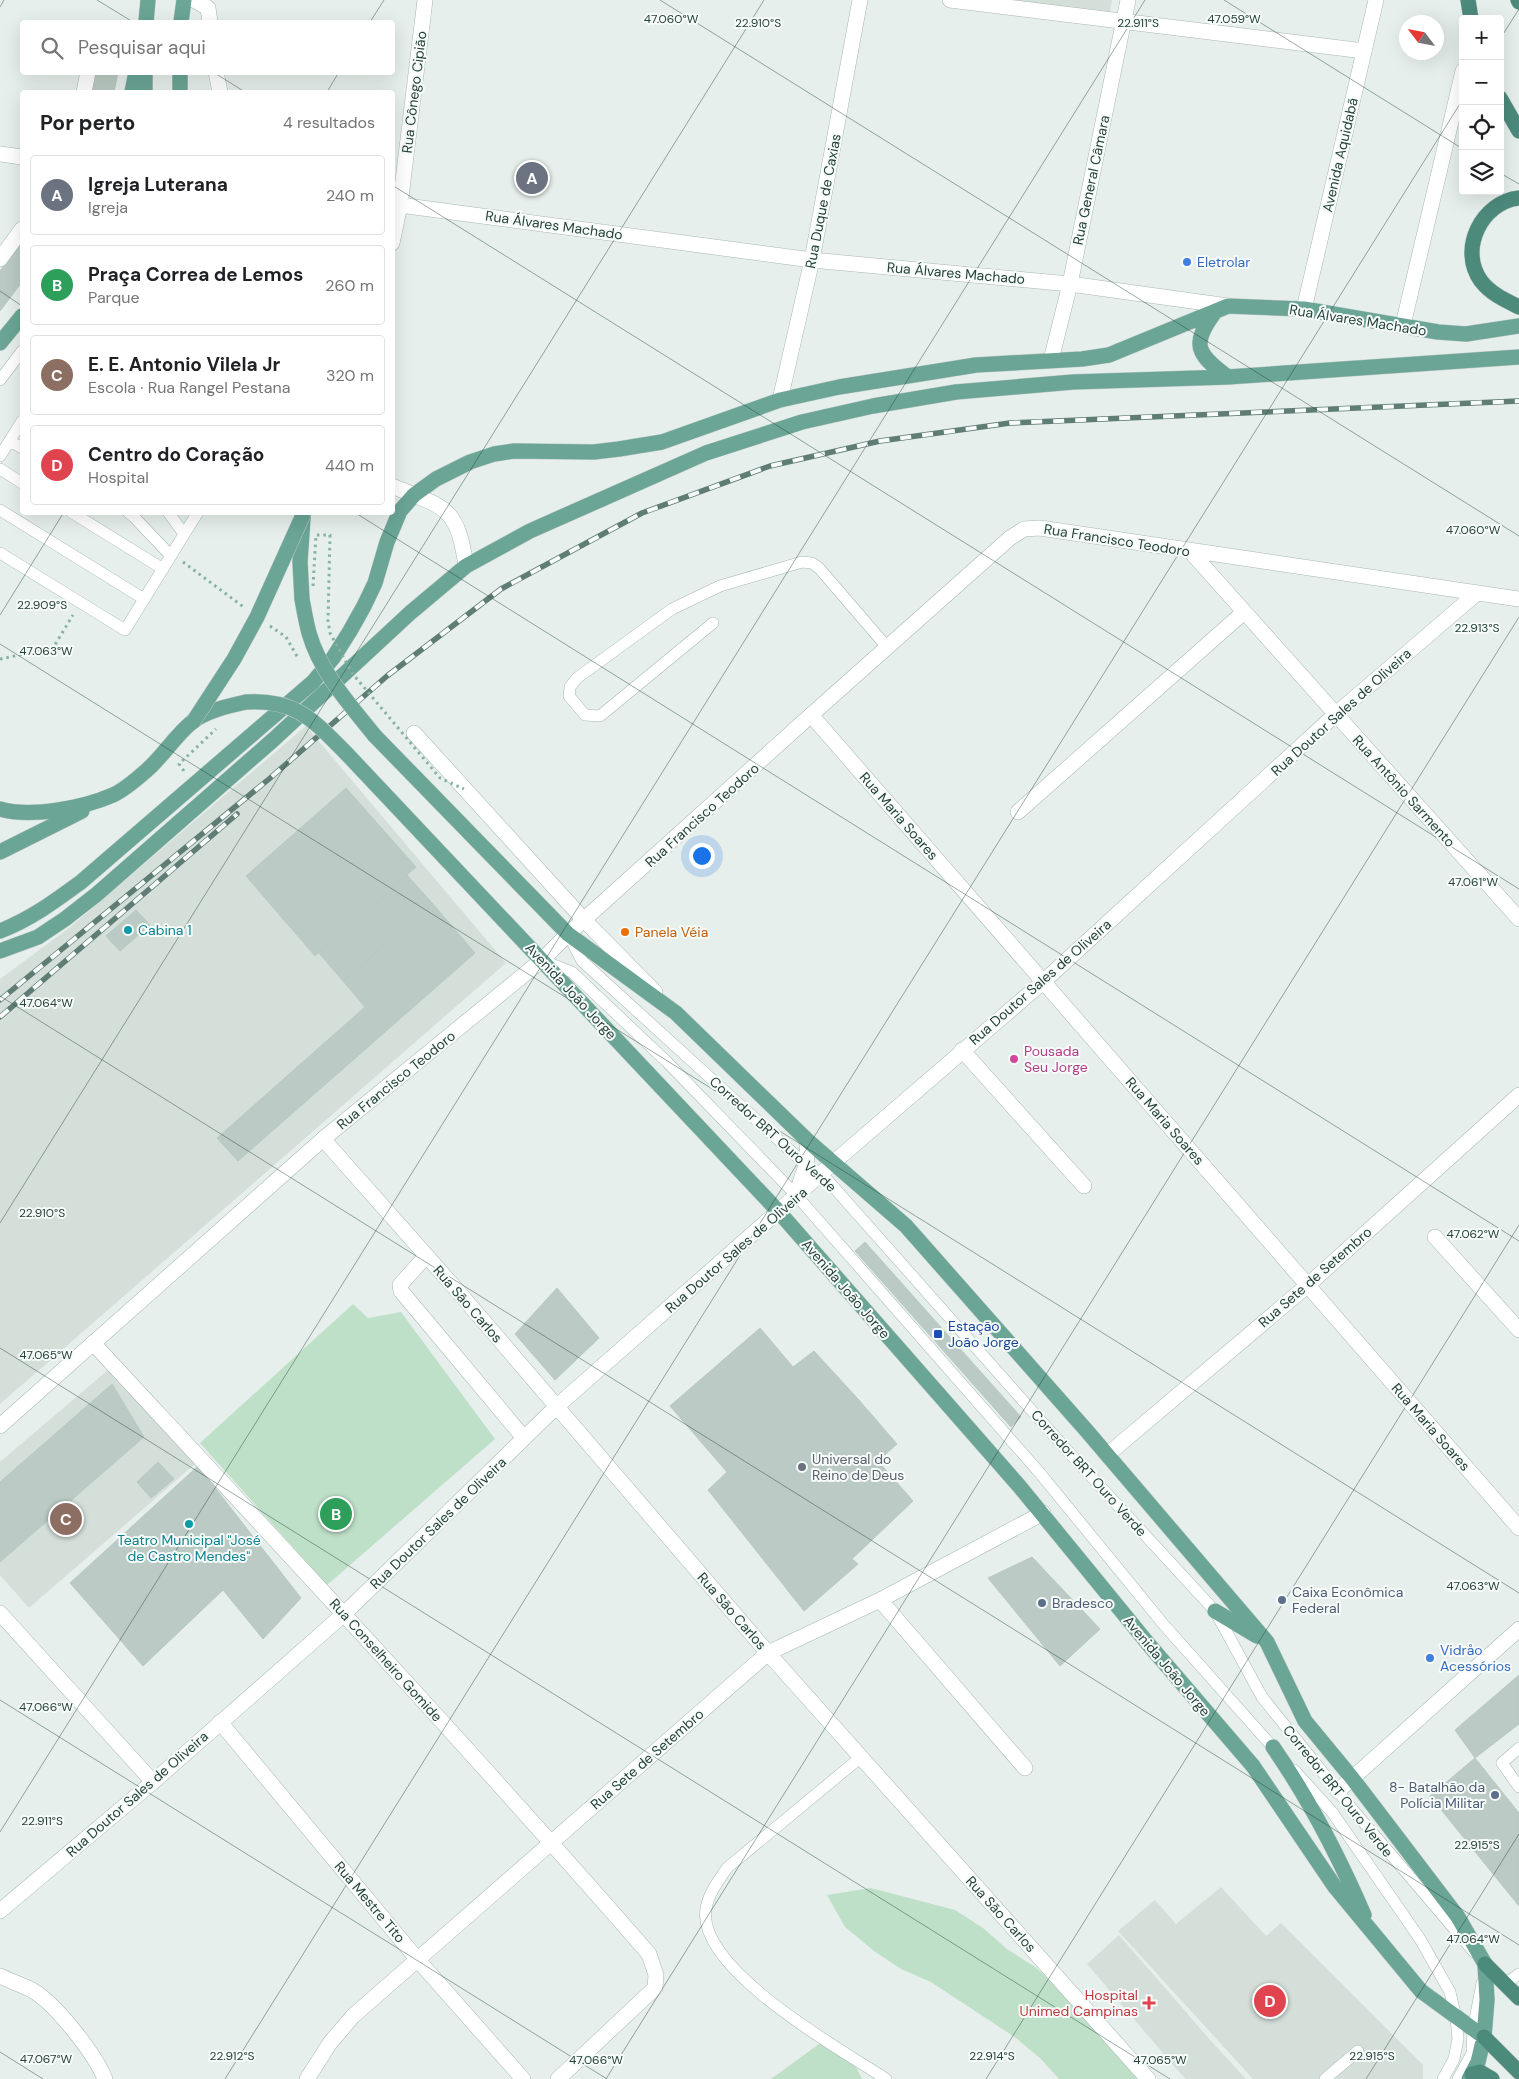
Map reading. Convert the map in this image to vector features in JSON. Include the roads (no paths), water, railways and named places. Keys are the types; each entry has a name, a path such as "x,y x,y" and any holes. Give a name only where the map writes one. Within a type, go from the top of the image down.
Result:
{"highway":[{"path":"1468,0 1470,15"},
{"path":"1504,105 1519,130"},
{"path":"1519,198 1499,204 1483,218 1473,238 1472,259 1480,280 1496,295 1519,307"},
{"path":"1485,1964 1519,1998"},
{"path":"1479,2034 1519,2072"},
{"path":"1466,2077 1480,2072 1492,2079"}],"main road":[{"path":"146,20 148,0"},
{"path":"181,20 184,0"},
{"path":"132,90 135,75"},
{"path":"145,75 145,90"},
{"path":"180,75 180,90"},
{"path":"0,931 21,923 48,907 81,882 313,682 350,631 375,583 386,542 400,511 414,495 436,479 470,462 494,454 546,450 594,452 662,442 780,400 901,376 976,365 1109,355 1222,309"},
{"path":"1222,309 1201,334 1201,351 1213,366 1228,377"},
{"name":"Rua Álvares Machado","path":"1222,309 1304,310 1438,332 1466,334 1519,326"},
{"path":"0,343 20,318"},
{"path":"0,951 38,936 65,919 97,894 273,740 410,613 466,566 530,531 706,453 802,422 873,406 956,392 1072,382 1228,377 1519,357"},
{"path":"0,852 114,795 147,770 193,722 234,659 252,625 277,576 303,515"},
{"path":"303,515 300,562 302,599 309,634 325,668 375,736 568,934 676,1013 808,1142 906,1226 1107,1455 1267,1642 1305,1721 1352,1778 1458,1918 1485,1964 1487,2000 1479,2034 1478,2062 1466,2077"},
{"name":"Avenida João Jorge","path":"193,722 222,708 246,702 265,700 300,712 314,722 346,753 779,1212 1043,1514 1150,1646 1253,1766 1335,1887 1372,1934 1421,1991 1479,2034"},
{"path":"0,809 13,812 40,812 62,809 114,795"},
{"path":"1215,1612 1267,1642"},
{"path":"1273,1747 1314,1813 1349,1880 1372,1934"}],"street":[{"path":"194,0 208,8 210,20"},
{"name":"Rua Cônego Cipião","path":"396,205 425,0"},
{"name":"Rua Duque de Caxias","path":"780,400 812,260 860,0"},
{"path":"950,0 1364,51"},
{"name":"Rua General Câmara","path":"1051,360 1070,284 1128,0"},
{"name":"Avenida Aquidabã","path":"1304,310 1376,0"},
{"path":"84,90 87,75"},
{"path":"217,75 220,90"},
{"path":"1403,325 1459,89"},
{"path":"0,154 20,157"},
{"name":"Rua Álvares Machado","path":"396,205 812,260 1070,284 1222,309"},
{"path":"0,259 20,232"},
{"path":"395,487 440,506 451,516 457,527 466,566"},
{"name":"Rua Francisco Teodoro","path":"0,1426 323,1139 542,960 568,934 585,921 887,647 1010,538 1024,529 1040,528 1519,599"},
{"name":"Rua Antônio Sarmento","path":"1190,551 1519,919"},
{"name":"Rua Doutor Sales de Oliveira","path":"0,1911 153,1782 344,1614 556,1407 962,1050 1044,981 1336,714 1477,593"},
{"path":"1018,812 1244,612"},
{"name":"Rua Maria Soares","path":"811,715 1519,1528"},
{"path":"414,733 585,921 676,1013"},
{"path":"962,1050 1084,1186"},
{"name":"Rua Sete de Setembro","path":"1107,1455 1308,1285 1519,1095"},
{"name":"Rua São Carlos","path":"323,1139 768,1653 1148,2079"},
{"path":"796,1195 806,1165 808,1142"},
{"path":"1435,1237 1519,1330"},
{"path":"426,1256 400,1284 401,1291 524,1438"},
{"name":"Rua Conselheiro Gomide","path":"93,1343 552,1842 649,1954 656,1975 655,1988 558,2079"},
{"name":"Rua Sete de Setembro","path":"307,2079 330,2043 353,2016 768,1653 880,1600 1043,1514"},
{"path":"880,1600 1025,1768"},
{"path":"0,1613 153,1782"},
{"path":"1338,1791 1519,1629"},
{"name":"Rua Mestre Tito","path":"220,1722 417,1959 523,2079"},
{"path":"0,1976 33,1991 69,2024 100,2067 105,2079"}],"lane":[{"path":"0,380 20,354"},
{"path":"0,456 20,424"},
{"path":"10,441 20,447"},
{"path":"0,470 20,482"},
{"path":"0,510 144,599"},
{"path":"77,515 163,569"},
{"path":"132,515 172,555"},
{"path":"170,515 184,534"},
{"path":"0,553 125,630 196,515"},
{"path":"712,623 600,716 585,715 569,696 570,687 577,678 672,609 720,586 802,562 812,563 820,568 887,647"},
{"name":"Corredor BRT Ouro Verde","path":"568,934 582,961 806,1165 822,1174 1065,1448 1215,1612 1262,1697 1461,1939 1485,1964"},
{"name":"Corredor BRT Ouro Verde","path":"542,960 572,972 666,1062 796,1195 1039,1472 1164,1626 1332,1812 1420,1938 1450,1992 1456,2018 1458,2039 1454,2059 1443,2079"},
{"path":"1519,1748 1502,1763 1519,1787"},
{"path":"861,1757 727,1868 714,1888 706,1908 707,1926 714,1945 739,1974 772,2004 886,2079"},
{"path":"1506,1984 1519,1974"},
{"path":"1325,2079 1358,2051"}],"railway":[{"path":"0,1000 269,779 387,676 501,589 642,513 770,466 880,441 1010,423 1519,401"},
{"path":"0,1017 237,814"}],"place":[{"name":"Igreja Luterana","path":"532,178"},
{"name":"Eletrolar","path":"1187,262"},
{"name":"Cabina 1","path":"128,930"},
{"name":"Panela Véia","path":"625,932"},
{"name":"Pousada Seu Jorge","path":"1014,1059"},
{"name":"Estação João Jorge","path":"938,1334"},
{"name":"Universal do Reino de Deus","path":"802,1467"},
{"name":"Praça Correa de Lemos","path":"336,1514"},
{"name":"E. E. Antonio Vilela Jr","path":"66,1519"},
{"name":"Teatro Municipal \"José de Castro Mendes\"","path":"189,1524"},
{"name":"Caixa Econômica Federal","path":"1282,1600"},
{"name":"Bradesco","path":"1042,1603"},
{"name":"Vidråo Acessórios","path":"1430,1658"},
{"name":"8- Batalhão da Polícia Militar","path":"1495,1795"},
{"name":"Centro do Coração","path":"1270,2001"},
{"name":"Hospital Unimed Campinas","path":"1149,2003"}]}
